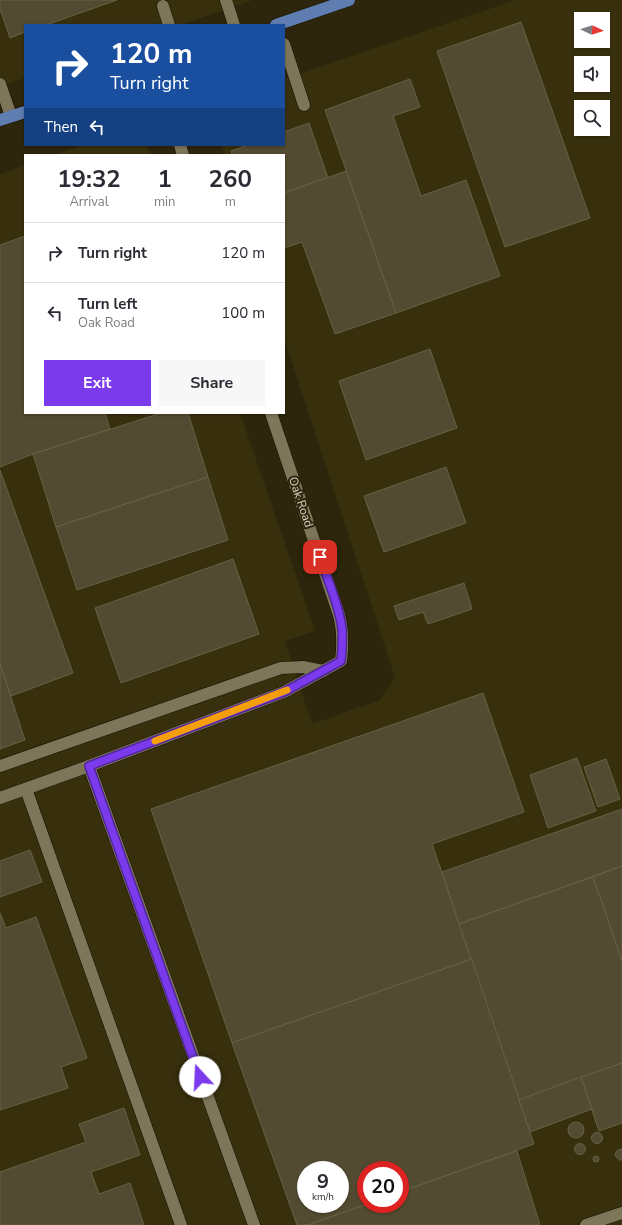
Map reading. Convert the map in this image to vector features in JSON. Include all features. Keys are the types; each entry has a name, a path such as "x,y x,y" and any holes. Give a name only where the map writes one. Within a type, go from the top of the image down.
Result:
{"main road":[{"path":"280,24 349,0"},
{"path":"6,118 24,112"}],"street":[{"path":"226,0 234,24"},
{"path":"163,6 169,24"},
{"path":"285,47 304,105"},
{"path":"0,84 6,118"},
{"name":"Oak Road","path":"271,414 339,615 342,629 343,646 341,661 323,670"},
{"path":"0,766 281,668 303,667 323,670"},
{"path":"0,798 284,692 323,670"},
{"path":"89,766 254,1225"},
{"path":"26,789 181,1225"},
{"path":"586,1225 622,1213"}],"shaded area":[{"path":"0,0 253,0 183,24 24,24 24,78 0,86"},
{"path":"516,0 622,0 622,1225 0,1225 0,174 24,165 24,414 240,414 315,631 285,641 312,724 380,700 395,677 285,341 285,154 224,154 221,146 285,146 285,79"},
{"path":"80,146 147,146 151,154 57,154"}],"building":[{"path":"0,0 117,0 49,24 24,24 24,32 10,38 0,9"},
{"path":"521,22 590,218 505,247 437,51"},
{"path":"410,79 420,107 393,116 421,196 466,180 500,276 396,313 325,110"},
{"path":"309,123 328,178 285,193 285,154 232,154 231,151 245,146 285,146 285,132"},
{"path":"346,171 396,313 335,334 302,242 285,248 285,193"},
{"path":"24,236 24,414 105,414 110,429 33,454 0,467 0,245"},
{"path":"430,349 457,428 366,460 339,381"},
{"path":"158,414 188,414 208,477 56,527 33,454"},
{"path":"446,467 466,523 384,552 364,496"},
{"path":"0,470 73,673 11,696 0,664"},
{"path":"208,477 228,540 77,590 56,527"},
{"path":"233,559 259,634 121,683 95,608"},
{"path":"464,583 472,609 428,624 423,612 399,620 394,606"},
{"path":"0,664 25,740 0,749"},
{"path":"483,693 524,812 432,844 472,959 232,1043 151,809"},
{"path":"577,758 596,811 548,828 530,775"},
{"path":"606,759 620,799 598,807 584,767"},
{"path":"622,809 622,866 459,924 442,872"},
{"path":"30,850 42,882 0,897 0,861"},
{"path":"622,866 622,961 593,877"},
{"path":"593,877 622,961 622,1063 519,1100 459,924"},
{"path":"0,913 6,928 36,917 87,1058 61,1067 68,1088 0,1110"},
{"path":"472,959 534,1144 409,1189 409,1161 357,1161 357,1208 349,1210 349,1161 297,1161 297,1213 342,1213 308,1225 297,1225 232,1043"},
{"path":"622,1063 622,1123 599,1131 581,1077"},
{"path":"581,1077 592,1109 530,1132 519,1100"},
{"path":"124,1108 140,1155 91,1172 99,1194 130,1183 144,1225 0,1225 0,1172 86,1142 79,1124"},
{"path":"576,1122 583,1127 584,1130 579,1137 576,1138 569,1133 568,1130 573,1123"},
{"path":"597,1132 601,1134 603,1138 601,1142 597,1144 593,1142 591,1138 593,1134"},
{"path":"580,1143 584,1145 586,1149 584,1153 580,1155 576,1153 574,1149 576,1145"},
{"path":"622,1149 622,1160 616,1157 615,1154"},
{"path":"517,1151 540,1225 308,1225 342,1213 349,1213 349,1210 357,1208 357,1213 409,1213 409,1189"},
{"path":"596,1156 599,1159 596,1162 593,1159"}],"slow traffic":[{"path":"155,741 287,690"}],"route":[{"path":"200,1077 89,766 284,692 341,661 343,646 342,629 339,615 320,557"}]}
